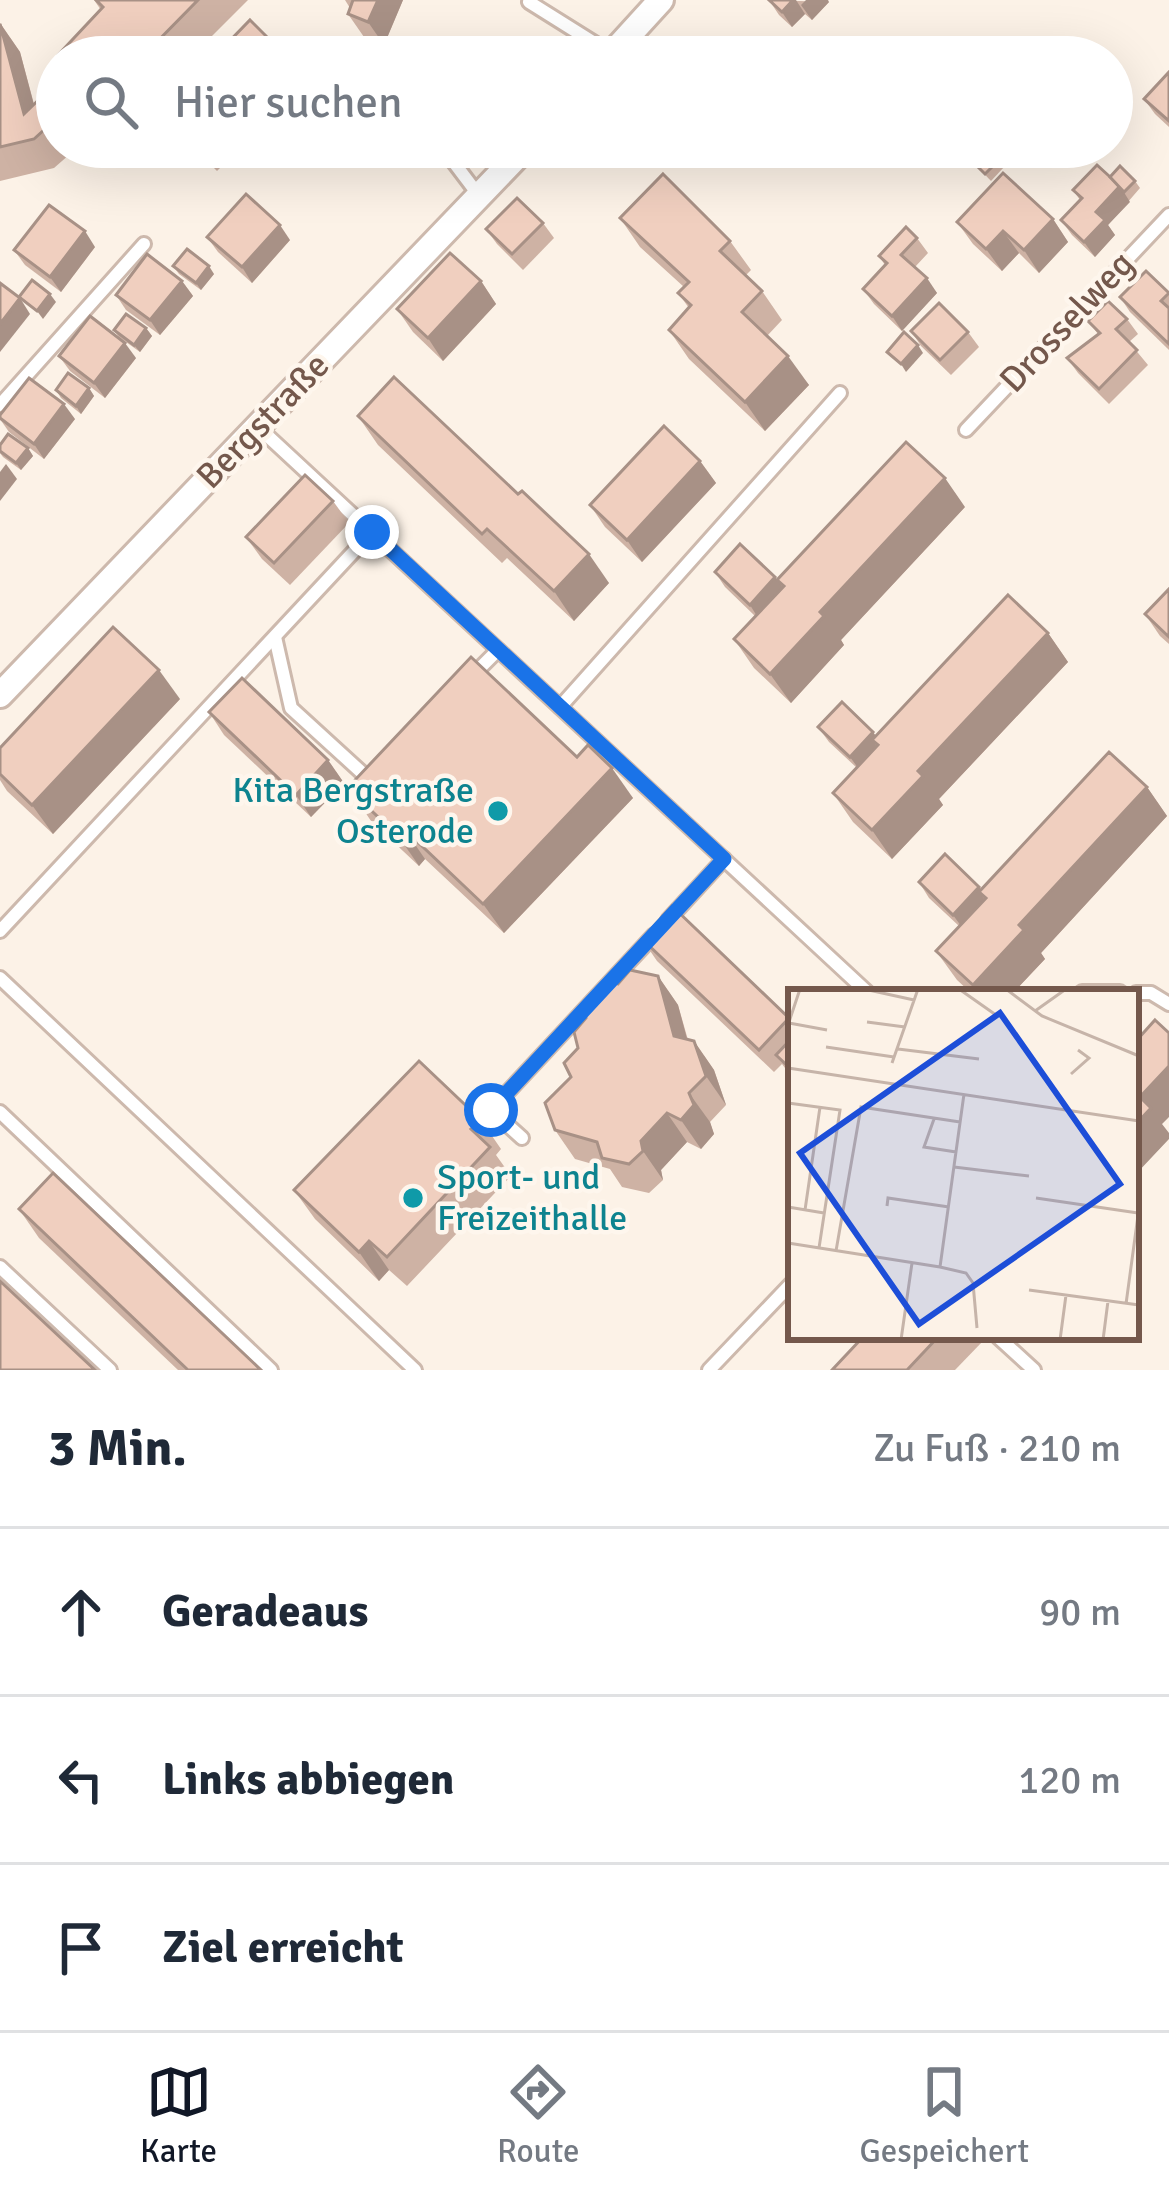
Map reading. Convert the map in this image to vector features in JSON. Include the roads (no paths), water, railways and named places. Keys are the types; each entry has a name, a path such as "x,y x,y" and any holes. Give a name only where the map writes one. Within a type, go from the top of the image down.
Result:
{"street":[{"path":"628,36 661,0"},
{"name":"Bergstraße","path":"0,694 507,168"}],"lane":[{"path":"530,2 581,36"},
{"path":"459,168 481,197"},
{"name":"Drosselweg","path":"966,430 1169,215"},
{"path":"0,405 144,244"},
{"path":"560,707 840,393"},
{"path":"257,426 865,989"},
{"path":"0,931 372,532"},
{"path":"275,637 291,708 371,781 387,765"},
{"path":"466,682 498,650"},
{"path":"522,1138 491,1110 724,859"},
{"path":"0,978 415,1370"},
{"path":"1139,993 1151,993 1169,1004"},
{"path":"0,1112 271,1370"},
{"path":"0,1267 110,1370"},
{"path":"709,1370 788,1287"},
{"path":"1001,1340 1034,1370"}],"place":[{"name":"Kita Bergstraße Osterode","path":"498,811"},
{"name":"Sport- und Freizeithalle","path":"413,1198"}]}
